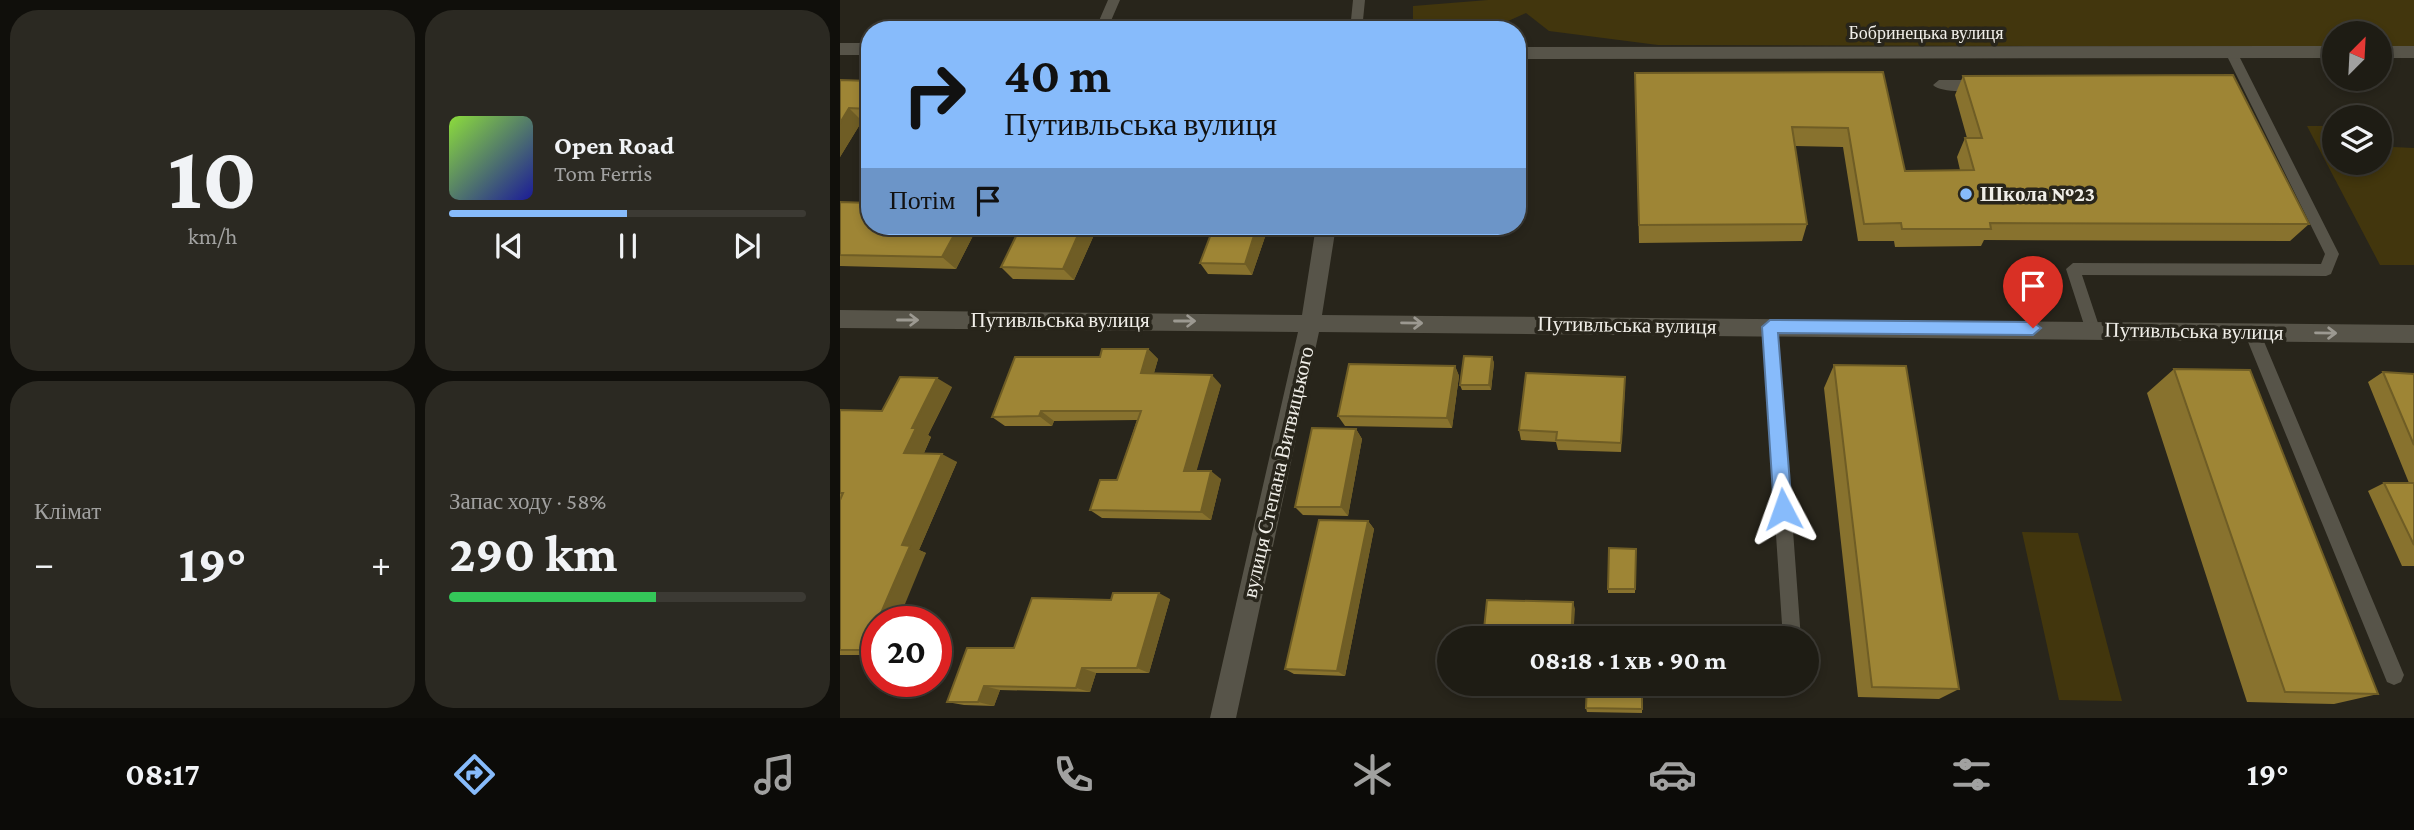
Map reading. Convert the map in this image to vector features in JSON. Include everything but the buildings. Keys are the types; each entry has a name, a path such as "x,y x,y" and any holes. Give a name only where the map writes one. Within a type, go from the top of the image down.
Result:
{"street":[{"path":"840,49 861,49"},
{"name":"Бобринецька вулиця","path":"1526,53 2322,52"},
{"path":"2392,52 2414,52"},
{"name":"вулиця Степана Витвицького","path":"1223,718 1311,322 1325,235"},
{"name":"Путивльська вулиця","path":"840,319 2414,334"}],"lane":[{"path":"1105,21 1114,0"},
{"path":"1357,21 1359,2"},
{"path":"2092,330 2073,269 2326,270 2332,254 2241,86 2231,52"},
{"path":"1939,85 1993,85"},
{"path":"1770,327 1791,626"},
{"path":"2252,332 2394,675"}],"shaded area":[{"path":"1488,0 2414,0 2414,47 2392,47 2392,21 2322,21 2322,47 1658,45 1549,31 1526,13 1508,21 1413,21 1413,6"},
{"path":"2307,126 2322,126 2322,155"},
{"path":"2392,145 2414,148 2414,265 2380,265 2333,175 2392,175"},
{"path":"2022,532 2078,533 2122,701 2059,700"}],"place":[{"name":"Школа №23","path":"1966,194"}],"route":[{"path":"1783,509 1770,327 2033,328"}]}
